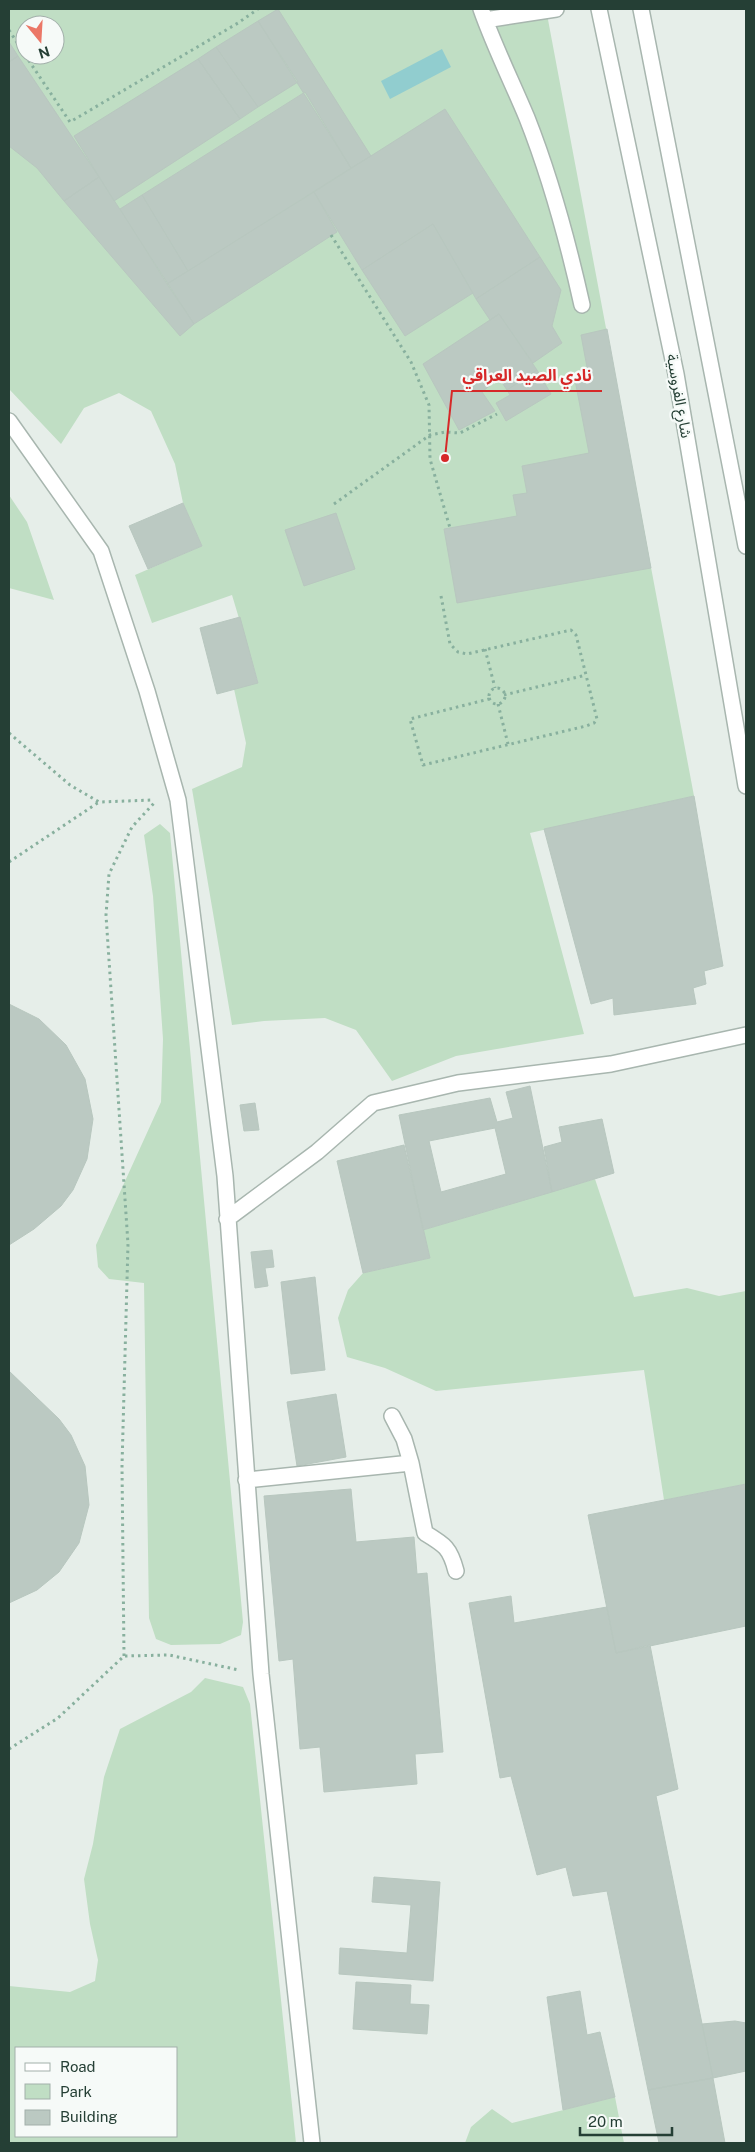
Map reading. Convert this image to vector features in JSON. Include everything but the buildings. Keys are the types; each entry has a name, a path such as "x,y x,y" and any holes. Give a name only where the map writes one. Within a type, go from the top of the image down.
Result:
{"street":[{"path":"556,9 483,15 527,120 548,177 574,268 582,305"},
{"name":"شارع الفروسية","path":"599,9 676,374 746,786"},
{"path":"641,9 746,546"},
{"path":"9,421 101,551 147,691 178,800 224,1166 261,1674 312,2143"},
{"path":"227,1219 316,1152 373,1104 458,1083 611,1064 746,1036"},
{"path":"392,1416 404,1439 411,1463 425,1533 452,1554 456,1571"},
{"path":"246,1480 411,1463"}],"path":[{"path":"32,65 70,122 258,9"},
{"path":"331,235 411,362 429,405 430,459 450,528"},
{"path":"334,504 430,435 445,432 460,433 497,414"},
{"path":"441,596 450,644 458,652 467,654 571,630 576,635 597,719 594,723 423,765 410,718 489,699"},
{"path":"485,649 495,688"},
{"path":"504,695 586,675"},
{"path":"495,688 500,689 504,695 502,702 498,704"},
{"path":"495,688 488,695 493,703 498,704"},
{"path":"498,704 508,744"},
{"path":"9,733 70,785 100,802"},
{"path":"9,862 100,802 157,800 132,827 109,874 106,915 128,1244 122,1466 124,1656"},
{"path":"9,1749 58,1718 124,1656 169,1654 261,1674"}],"green space":[{"path":"9,9 546,9 694,796 530,833 584,1034 456,1056 392,1081 356,1030 325,1018 264,1021 232,1025 192,789 242,767 246,743 234,689 258,682 232,595 152,623 135,575 202,546 183,503 175,464 151,411 119,393 84,408 61,444 9,389"},
{"path":"9,495 27,522 54,600 9,588"},
{"path":"160,824 170,833 243,1622 241,1635 220,1644 171,1645 156,1639 149,1618 144,1283 109,1279 98,1267 96,1245 161,1102 163,1039 153,896 144,835"},
{"path":"595,1179 634,1297 687,1288 719,1296 746,1291 746,1484 664,1500 644,1370 436,1391 385,1368 347,1357 338,1318 348,1290 363,1273 430,1258 423,1230"},
{"path":"205,1678 243,1687 250,1704 296,2143 9,2143 9,1986 70,1992 95,1981 98,1960 90,1924 84,1879 93,1844 104,1777 120,1729 191,1692"},
{"path":"615,2097 624,2143 465,2143 471,2127 492,2109 512,2123"}],"water":[{"path":"442,49 451,67 390,99 381,81"}],"place":[{"name":"نادي الصيد العراقي","path":"445,458"}]}
